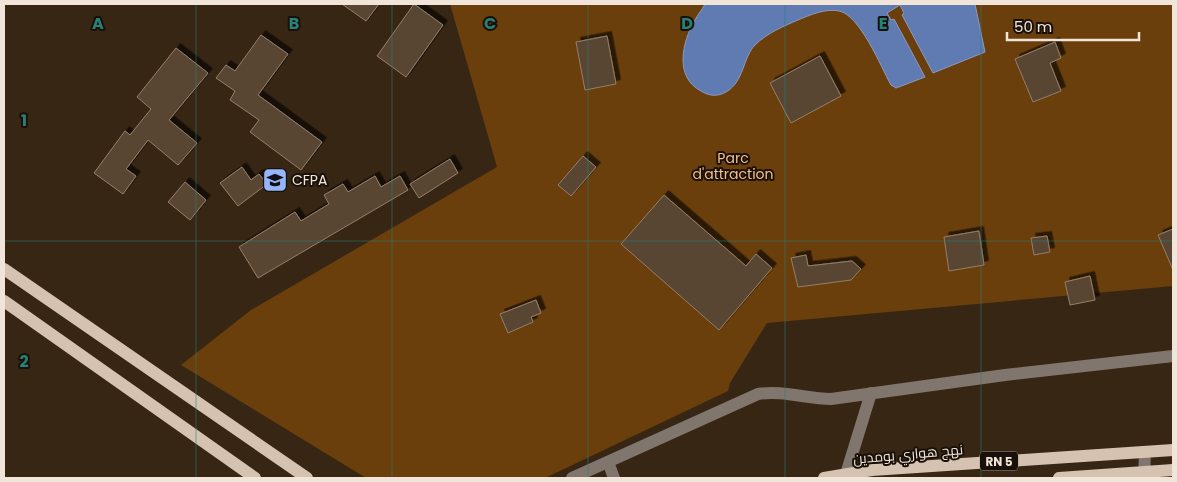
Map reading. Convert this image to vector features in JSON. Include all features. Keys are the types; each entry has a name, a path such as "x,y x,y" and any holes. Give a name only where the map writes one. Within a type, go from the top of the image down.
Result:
{"main road":[{"path":"5,269 307,478"},
{"path":"4,301 254,478"},
{"name":"نهج هواري بومدين","path":"824,478 872,470 1173,450"},
{"path":"1059,478 1145,475 1173,470"}],"street":[{"path":"572,478 758,394 770,392 825,399 1005,375 1173,356"},
{"path":"846,474 871,393"},
{"path":"1145,452 1145,475"},
{"path":"608,462 614,478"}],"green space":[{"name":"Parc d'attraction","path":"450,4 1173,4 1173,286 767,323 730,383 728,391 545,478 366,478 181,365 251,310 497,167"}],"water":[{"path":"705,4 975,4 985,52 933,73 902,15 904,13 900,5 887,13 891,20 894,19 925,77 896,88 891,85 869,43 855,22 839,11 823,11 793,22 765,37 751,50 740,76 732,88 723,94 710,95 692,85 687,77 683,59 684,48 690,29"}],"building":[{"path":"342,4 379,4 366,21"},
{"path":"414,4 443,25 406,77 377,56"},
{"path":"261,35 288,54 258,95 322,142 301,170 250,132 259,120 230,100 235,91 216,78 226,65 235,71"},
{"path":"607,36 616,84 585,90 576,42"},
{"path":"1055,42 1061,58 1050,63 1061,91 1033,102 1015,59"},
{"path":"176,48 208,73 169,120 197,143 178,165 148,140 126,169 136,176 123,194 94,173 125,131 130,135 151,109 137,97"},
{"path":"820,56 841,96 791,123 770,83"},
{"path":"583,156 596,167 571,196 558,185"},
{"path":"450,159 458,173 419,198 410,184"},
{"path":"242,167 251,180 259,174 267,184 238,206 220,183"},
{"path":"375,176 381,187 400,176 408,190 258,278 239,247 295,212 301,221 329,204 324,195 343,184 348,192"},
{"path":"185,182 206,200 190,220 168,202"},
{"path":"664,195 746,266 756,254 772,268 719,330 621,244"},
{"path":"1173,229 1173,270 1158,235"},
{"path":"979,231 984,265 949,271 944,237"},
{"path":"1047,236 1050,252 1034,255 1031,238"},
{"path":"806,255 808,266 852,261 861,269 851,280 798,287 791,258"},
{"path":"1090,276 1095,300 1070,305 1065,282"},
{"path":"536,300 541,313 531,317 533,322 508,333 500,314"}],"place":[{"name":"CFPA","path":"275,180"}]}
